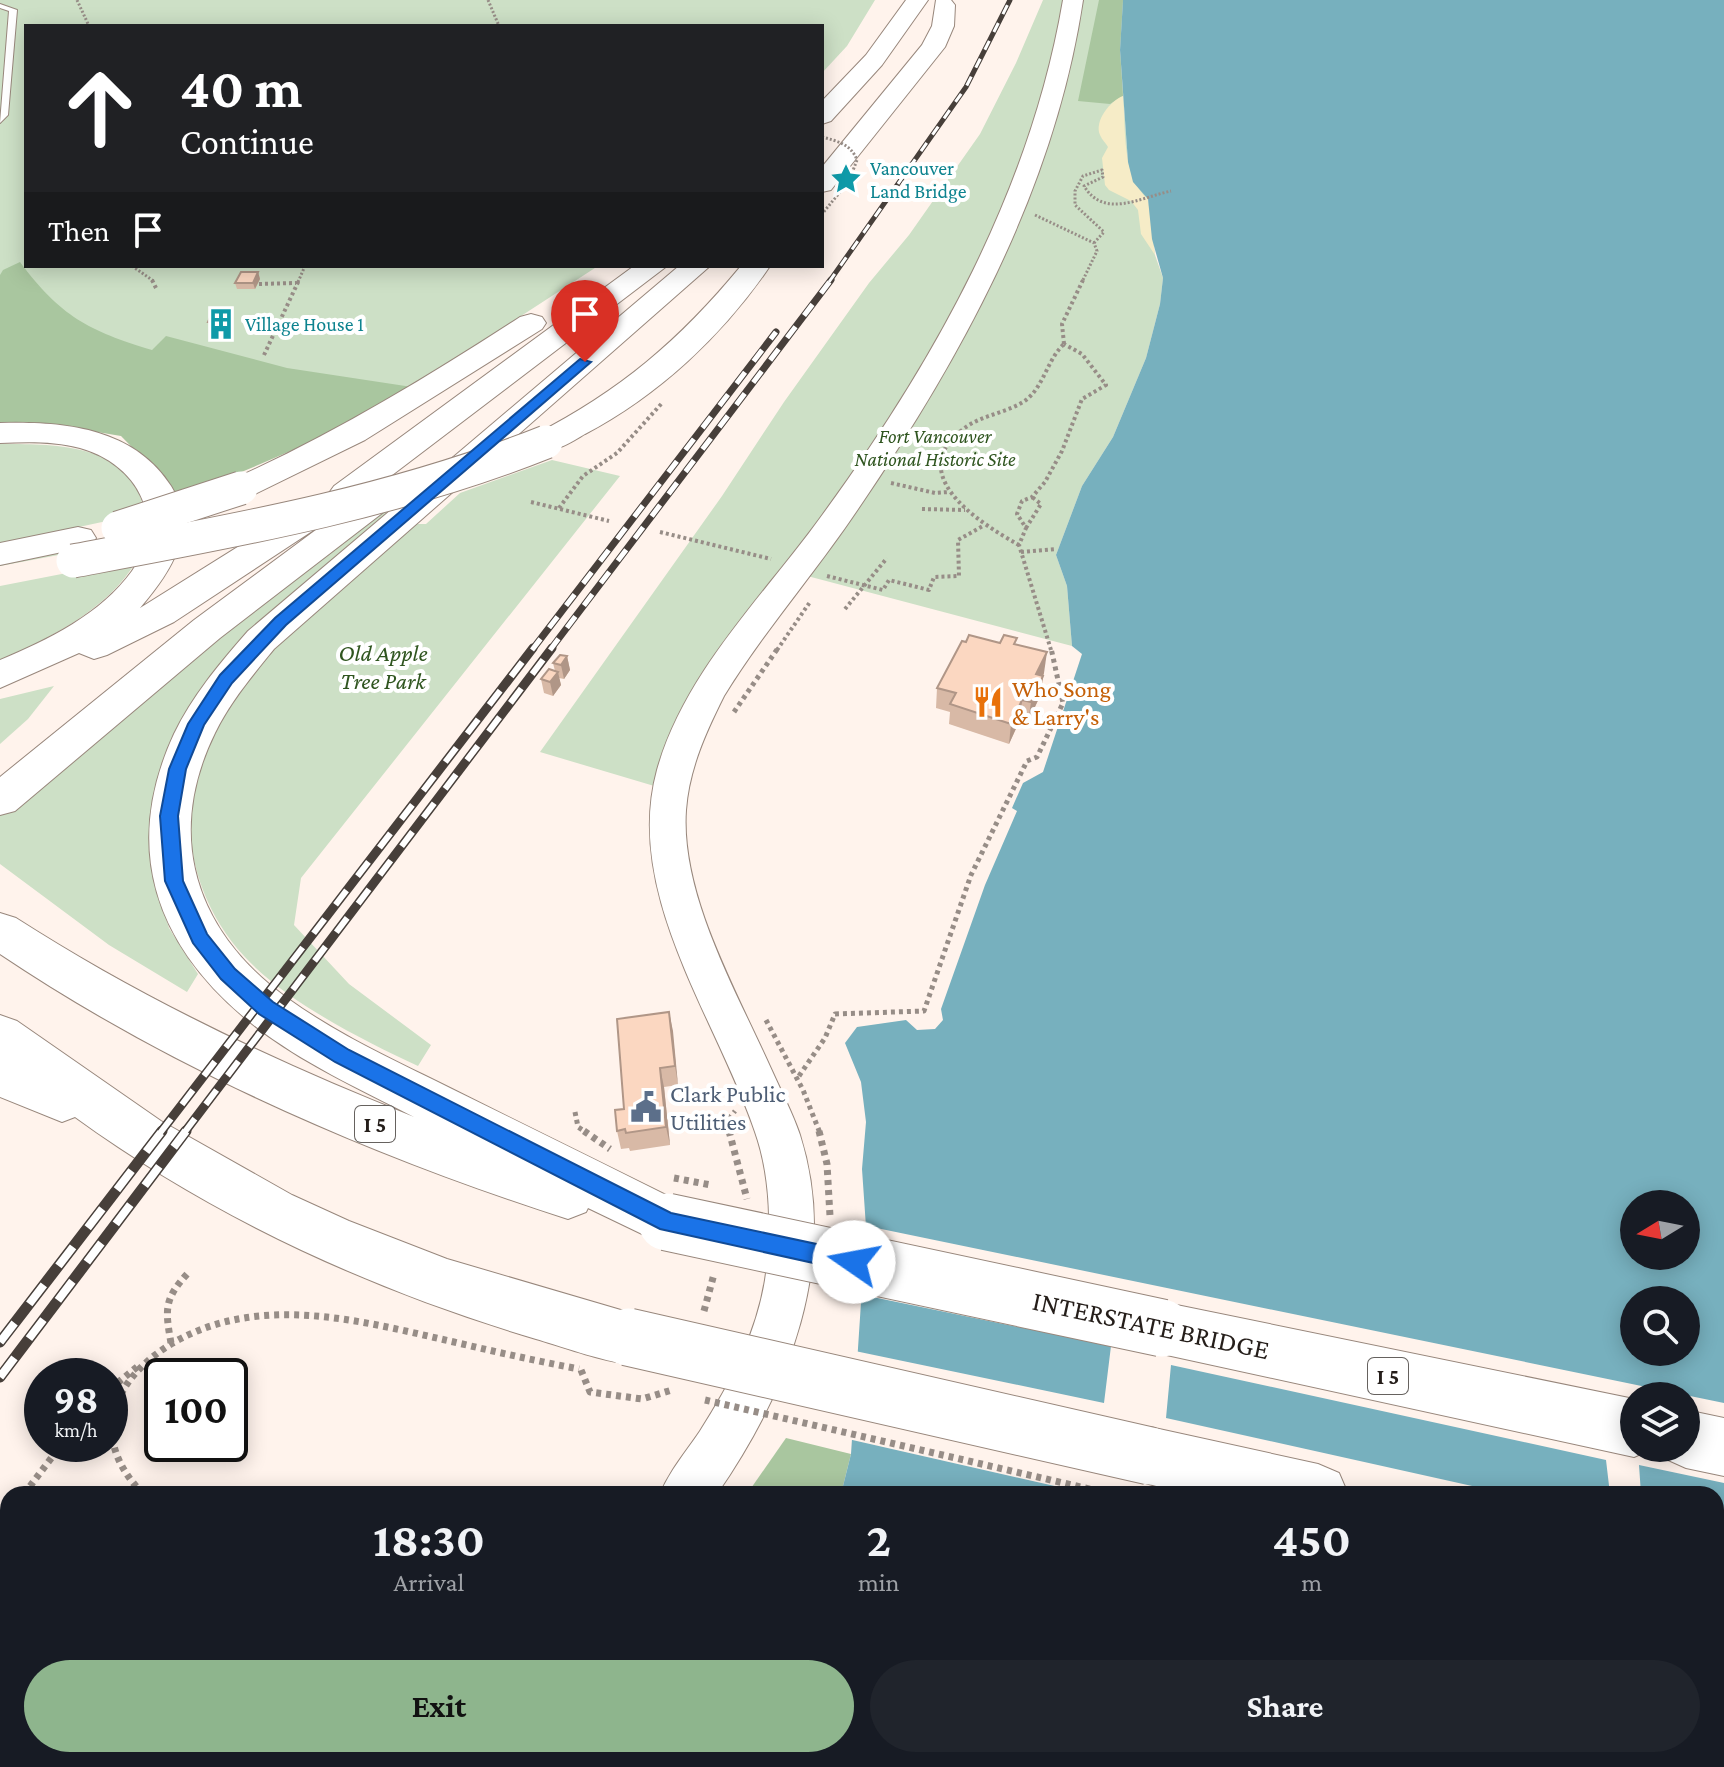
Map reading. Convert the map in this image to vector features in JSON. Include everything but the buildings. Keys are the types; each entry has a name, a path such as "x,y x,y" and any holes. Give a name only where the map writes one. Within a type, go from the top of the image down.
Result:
{"highway":[{"path":"824,114 874,60 917,0"},
{"path":"824,151 884,88 945,2"},
{"path":"824,182 933,47 943,26 945,2"},
{"path":"0,575 241,488 323,451 375,424 613,268"},
{"path":"8,781 111,673 247,572 335,501 650,268"},
{"path":"8,781 684,268"},
{"path":"666,1200 342,1056 266,1008 220,965 189,921 174,881 169,816 178,769 196,724 226,679 261,640 694,268"},
{"path":"0,554 76,550 307,517 383,499 486,467 546,442 608,409 658,374 709,324 754,268"},
{"path":"0,433 39,432 69,436 103,444 135,460 154,482 165,505 166,532 155,562 132,593 101,622 54,652 0,675"},
{"path":"0,682 82,653 161,613 335,501"},
{"path":"0,903 96,992"},
{"name":"I 5","path":"0,931 96,992 187,1041 354,1116 504,1175 666,1200"},
{"path":"0,1035 124,1124 229,1188 348,1247 498,1303 628,1337 1283,1486"},
{"path":"0,1075 124,1124"},
{"name":"INTERSTATE BRIDGE","path":"666,1200 1620,1425"},
{"path":"1700,1442 1724,1447"}],"street":[{"path":"692,1486 708,1464 761,1371 785,1304 793,1250 789,1180 778,1134 778,1078 680,906 671,866 668,809 690,730 705,701 820,579 859,483 917,394 984,269 1014,203 1048,110 1073,0"}],"lane":[{"path":"0,6 13,10 4,115 0,121"},
{"path":"0,34 11,33"}],"path":[{"path":"77,0 88,24"},
{"path":"488,0 498,24"},
{"path":"824,138 847,147 858,158 858,164 839,197 824,212"},
{"path":"1094,243 1104,232 1075,205 1074,186 1081,177 1091,171 1102,170 1103,177 1084,186 1092,199 1106,206 1171,191"},
{"path":"1030,226 1037,204"},
{"path":"1034,215 1094,243 1097,251 1062,324 1064,344"},
{"path":"135,268 156,282 156,288"},
{"path":"264,355 304,268"},
{"path":"259,284 296,283"},
{"path":"245,324 278,324"},
{"path":"1019,545 983,526 965,510 950,492 940,471 940,458 944,448 965,427 1026,400 1034,392 1055,351 1064,344"},
{"path":"1026,528 1017,514 1022,501 1032,497 1045,482 1062,451 1082,399 1106,385 1082,354 1064,344"},
{"path":"559,508 583,476 617,453 665,399"},
{"path":"887,491 899,470"},
{"path":"891,483 935,493 950,492"},
{"path":"747,1199 726,1122 823,1042 828,1023 835,1014 924,1011 971,875 1027,761 1037,757 1063,703 1050,645 1019,545 1041,504 1032,497"},
{"path":"531,502 609,521"},
{"path":"922,509 965,510"},
{"path":"660,532 820,579 883,590 889,580 929,590 934,577 959,576 958,540 983,526"},
{"path":"1021,552 1056,549"},
{"path":"845,609 887,558"},
{"path":"731,718 820,579"},
{"path":"764,1017 778,1078 822,1137 832,1197 830,1228"},
{"path":"666,1200 679,1178 714,1186 720,1193"},
{"path":"699,1325 716,1265"},
{"path":"171,1343 166,1313 167,1296 188,1273"},
{"path":"148,1358 171,1343 224,1321 285,1313 322,1314 581,1370 590,1392 627,1400 657,1398 675,1388 680,1379"},
{"path":"128,1374 144,1361"},
{"path":"136,1486 119,1468 112,1449 111,1427 123,1390 144,1363"},
{"path":"774,1430 791,1404"},
{"path":"30,1486 48,1462"}],"green space":[{"path":"0,0 875,0 847,46 824,71 824,24 24,24 24,268 595,268 412,387 170,445 0,411"},
{"name":"Fort Vancouver National Historic Site","path":"1043,0 1123,0 1120,50 1128,162 1148,199 1155,255 1163,278 1160,304 1146,358 1113,437 1082,486 1056,555 1067,586 1072,646 796,573 725,668 671,791 540,752 722,496 784,402 980,134"},
{"path":"1099,0 1123,0 1120,50 1123,96 1110,104 1078,101"},
{"path":"20,262 49,296 77,319 110,336 152,350 166,336 287,368 412,387 326,434 175,499 169,485 121,436 49,424 0,425 0,275 3,270"},
{"path":"0,444 65,447 106,459 123,470 136,486 143,507 145,528 143,547 137,560 110,594 76,621 0,661 0,586 113,564 117,544 0,566 0,563 118,538 116,519 0,544"},
{"name":"Old Apple Tree Park","path":"552,460 620,476 301,878 294,925 349,984 431,1045 418,1066 349,1032 302,1004 261,973 227,935 202,889 195,863 190,811 193,784 207,740 244,679 311,613 415,524 426,524 460,493"},
{"path":"402,506 168,756 152,807 153,876 169,928 198,974 187,992 109,945 0,864 0,798 105,728 382,512"},
{"path":"54,686 28,719 0,744 0,699"},
{"path":"786,1438 851,1454 843,1486 753,1486"}],"sand":[{"path":"1123,96 1129,165 1139,189 1148,199 1155,255 1141,234 1138,210 1131,201 1105,185 1102,158 1108,147 1100,135 1099,124 1108,107"}],"water":[{"path":"1123,0 1724,0 1724,1486 843,1486 851,1454 866,1227 862,1169 866,1122 861,1082 845,1043 857,1027 906,1020 917,1030 935,1029 943,1020 941,1009 985,885 1017,811 1012,808 1023,783 1043,772 1082,654 1072,646 1067,586 1056,555 1082,486 1113,437 1146,358 1160,304 1163,278 1152,239 1148,199 1133,182 1128,162 1120,50"}],"pier":[{"path":"862,1225 1622,1382 1620,1462 1700,1462 1700,1398 1724,1403 1724,1483 1639,1465 1640,1486 1609,1486 1606,1460 1171,1365 1166,1418 1472,1486 1055,1486 848,1439 855,1351 1104,1403 1111,1346 858,1294"}],"railway":[{"path":"829,282 966,87 1010,0"},
{"path":"550,650 831,280"},
{"path":"532,650 776,332"},
{"path":"160,1133 533,648"},
{"path":"184,1133 552,648"},
{"path":"0,1342 162,1131"},
{"path":"0,1377 186,1131"}],"place":[{"name":"Vancouver Land Bridge","path":"846,179"},
{"name":"Village House 1","path":"221,324"},
{"name":"Who Song & Larry's","path":"988,702"},
{"name":"Clark Public Utilities","path":"646,1107"}],"route":[{"path":"585,362 280,621 226,679 196,724 172,792 169,838 174,881 189,921 228,974 266,1008 342,1056 667,1222 854,1262"}]}
